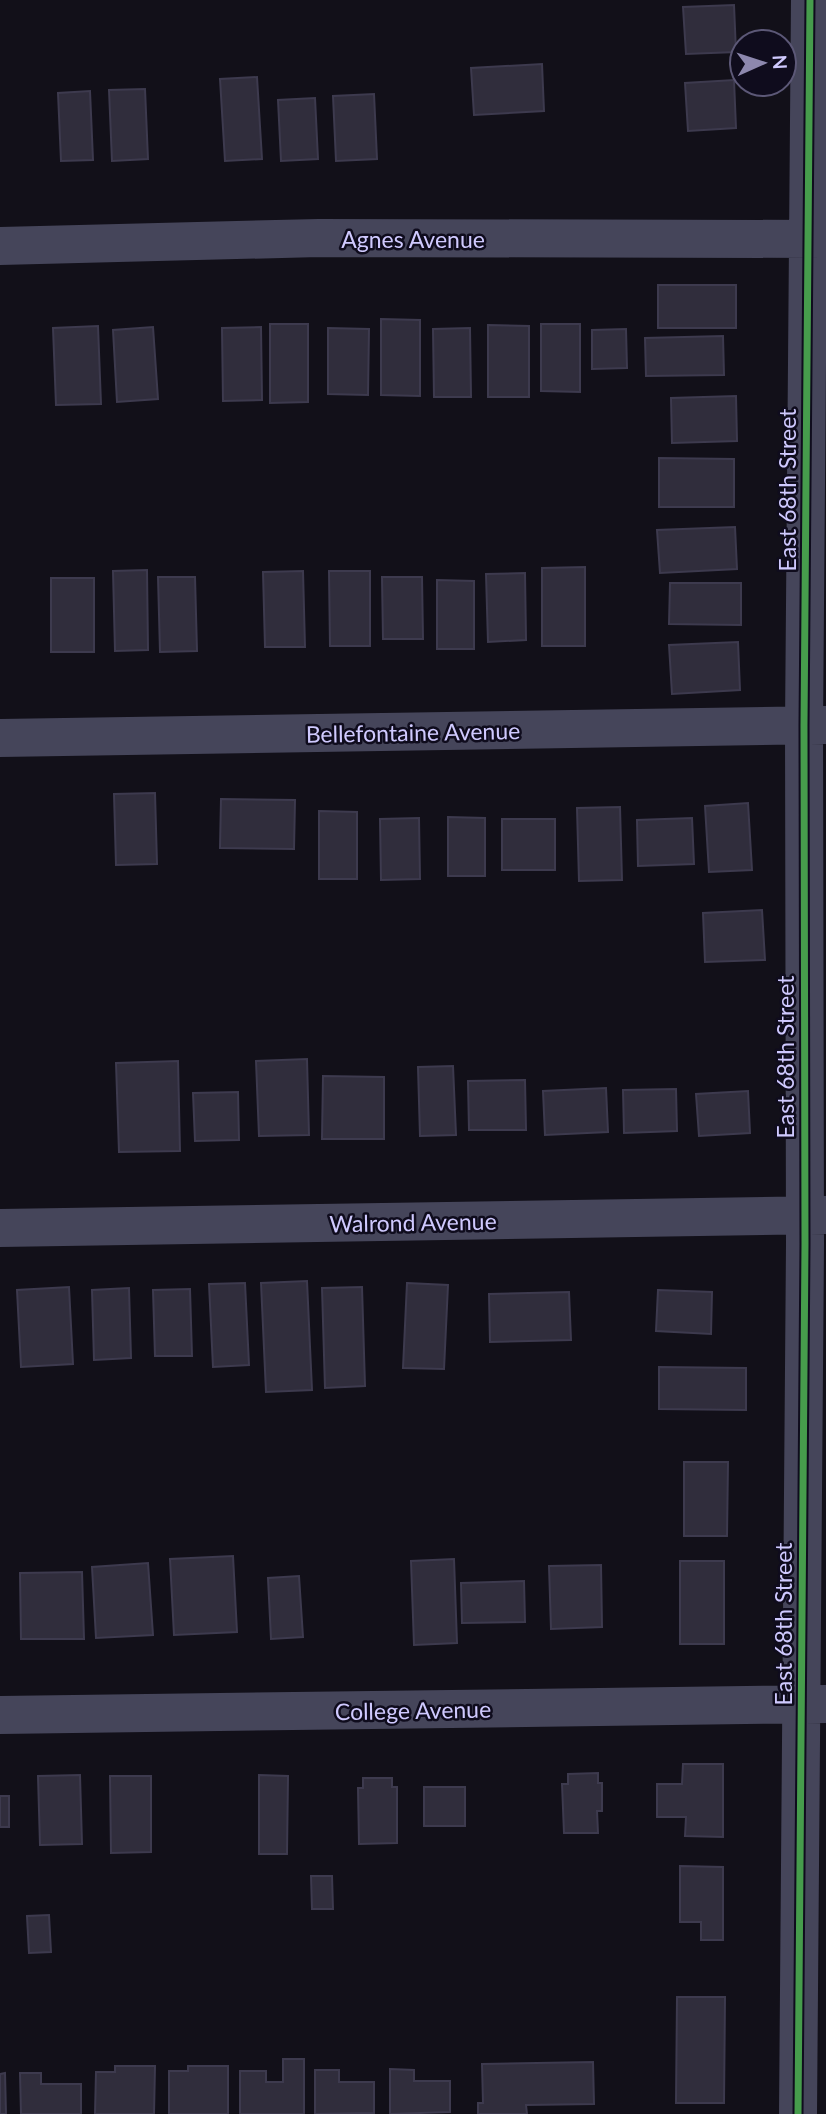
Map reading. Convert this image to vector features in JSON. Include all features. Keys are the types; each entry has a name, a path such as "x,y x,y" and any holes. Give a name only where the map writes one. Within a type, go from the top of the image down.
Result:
{"street":[{"name":"East 68th Street","path":"798,2114 814,1704 817,239 810,0"},
{"name":"Agnes Avenue","path":"0,246 319,239 817,239"},
{"name":"Bellefontaine Avenue","path":"0,738 815,725"},
{"name":"Walrond Avenue","path":"0,1228 815,1215"},
{"name":"College Avenue","path":"0,1715 814,1704"}],"building":[{"path":"734,5 735,28 728,28 728,52 686,54 683,7"},
{"path":"542,64 544,111 474,115 471,68"},
{"path":"257,77 262,159 225,161 220,79"},
{"path":"728,80 728,98 735,98 736,128 688,131 685,83"},
{"path":"145,89 148,159 112,161 109,90"},
{"path":"90,91 93,160 61,161 58,93"},
{"path":"374,94 377,159 336,161 333,96"},
{"path":"315,98 318,159 281,161 278,100"},
{"path":"658,285 736,285 736,328 658,328"},
{"path":"381,319 420,320 420,396 381,395"},
{"path":"270,324 308,324 308,402 270,403"},
{"path":"541,324 580,324 580,392 541,391"},
{"path":"488,325 529,326 529,397 488,397"},
{"path":"98,326 101,404 56,405 53,328"},
{"path":"153,327 158,399 117,402 113,330"},
{"path":"261,327 262,400 223,401 222,328"},
{"path":"328,328 369,329 368,395 328,394"},
{"path":"470,328 471,397 434,397 433,329"},
{"path":"626,329 627,368 592,369 592,330"},
{"path":"723,336 724,375 646,376 645,338"},
{"path":"736,396 737,441 672,443 671,398"},
{"path":"659,458 734,459 734,507 659,507"},
{"path":"735,527 737,569 660,573 657,530"},
{"path":"585,567 585,646 542,646 542,568"},
{"path":"147,570 148,650 115,651 113,571"},
{"path":"303,571 305,647 265,647 263,572"},
{"path":"329,571 370,571 370,646 330,646"},
{"path":"525,573 526,640 488,642 486,574"},
{"path":"158,577 195,577 197,651 160,652"},
{"path":"382,577 422,577 423,639 383,639"},
{"path":"51,578 94,578 94,652 51,652"},
{"path":"437,580 474,581 474,649 437,649"},
{"path":"670,583 741,583 741,625 669,624"},
{"path":"738,642 740,690 672,694 669,645"},
{"path":"155,793 157,864 116,865 114,794"},
{"path":"221,799 295,800 294,849 220,848"},
{"path":"748,803 752,870 709,872 705,806"},
{"path":"620,807 622,880 579,881 577,808"},
{"path":"319,811 357,812 357,879 319,879"},
{"path":"448,817 485,818 485,876 448,876"},
{"path":"419,818 420,879 381,880 380,819"},
{"path":"692,818 694,864 638,866 637,820"},
{"path":"502,819 555,819 555,870 502,870"},
{"path":"762,910 765,960 705,962 703,913"},
{"path":"307,1059 309,1135 259,1136 256,1061"},
{"path":"178,1061 180,1151 119,1152 116,1063"},
{"path":"453,1066 456,1135 420,1136 418,1067"},
{"path":"323,1076 384,1077 384,1139 322,1139"},
{"path":"525,1080 526,1130 469,1130 468,1081"},
{"path":"606,1088 608,1132 545,1135 543,1091"},
{"path":"676,1089 677,1131 624,1133 623,1090"},
{"path":"748,1091 750,1133 699,1136 696,1094"},
{"path":"238,1092 239,1140 195,1141 193,1093"},
{"path":"307,1281 312,1390 266,1392 261,1283"},
{"path":"245,1283 249,1365 213,1367 209,1284"},
{"path":"407,1283 448,1285 444,1369 403,1368"},
{"path":"69,1287 73,1364 21,1367 17,1290"},
{"path":"362,1287 365,1386 325,1388 322,1288"},
{"path":"129,1288 131,1358 94,1360 92,1290"},
{"path":"190,1289 192,1356 155,1356 153,1290"},
{"path":"658,1290 712,1292 711,1334 656,1331"},
{"path":"569,1292 571,1340 490,1342 489,1294"},
{"path":"659,1367 746,1368 746,1410 659,1409"},
{"path":"684,1462 728,1462 727,1536 684,1536"},
{"path":"233,1556 237,1632 174,1635 170,1559"},
{"path":"454,1559 457,1643 414,1645 411,1561"},
{"path":"680,1561 724,1561 724,1644 680,1644"},
{"path":"148,1563 153,1635 96,1638 92,1567"},
{"path":"601,1565 602,1627 551,1629 549,1566"},
{"path":"82,1572 84,1639 21,1639 20,1573"},
{"path":"299,1576 303,1637 271,1639 268,1578"},
{"path":"524,1581 525,1622 462,1623 461,1583"},
{"path":"683,1764 723,1764 723,1837 685,1836 686,1817 657,1817 657,1784 682,1784"},
{"path":"598,1773 598,1783 602,1783 602,1811 597,1811 598,1833 564,1833 562,1784 568,1784 568,1774"},
{"path":"80,1775 82,1844 40,1845 38,1776"},
{"path":"259,1775 288,1776 287,1854 259,1854"},
{"path":"110,1776 151,1776 151,1852 111,1853"},
{"path":"363,1778 392,1778 392,1787 397,1787 397,1843 359,1844 358,1788 363,1788"},
{"path":"424,1787 465,1787 465,1826 424,1826"},
{"path":"0,1796 9,1796 9,1827 0,1827"},
{"path":"680,1866 723,1867 723,1940 701,1940 701,1922 680,1922"},
{"path":"311,1876 332,1876 333,1909 312,1909"},
{"path":"49,1915 51,1952 29,1953 27,1916"},
{"path":"677,1997 725,1997 724,2103 676,2103"},
{"path":"283,2059 304,2059 304,2114 240,2114 240,2071 266,2071 266,2082 283,2082"},
{"path":"593,2062 594,2104 526,2105 527,2114 478,2114 478,2103 483,2103 482,2064"},
{"path":"115,2066 155,2066 154,2114 95,2114 96,2072 115,2072"},
{"path":"188,2066 228,2066 228,2114 169,2114 169,2071 188,2071"},
{"path":"390,2069 414,2070 414,2081 450,2081 450,2112 390,2114"},
{"path":"315,2070 339,2070 339,2082 374,2082 374,2113 315,2114"},
{"path":"5,2073 6,2114 0,2114 0,2074"},
{"path":"20,2073 41,2073 41,2084 81,2084 81,2114 21,2114"}],"cycle path":[{"path":"798,2114 810,0"}]}
